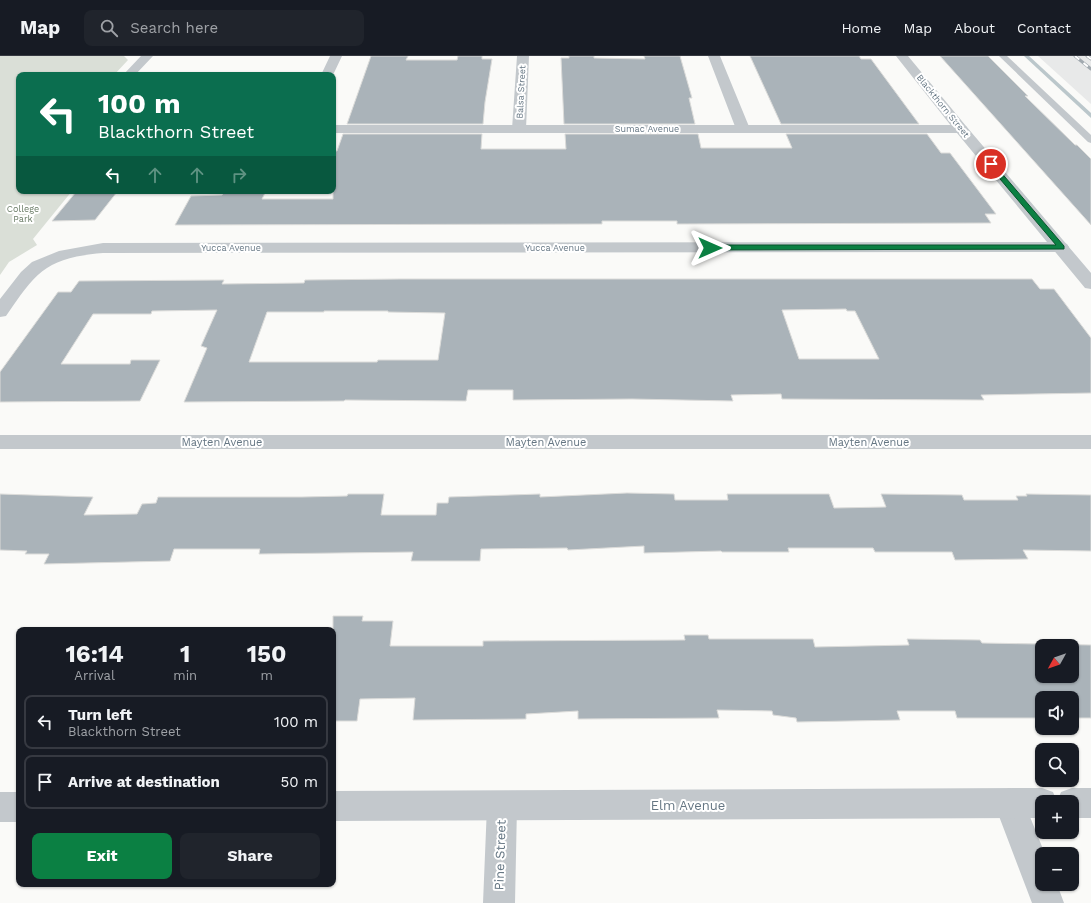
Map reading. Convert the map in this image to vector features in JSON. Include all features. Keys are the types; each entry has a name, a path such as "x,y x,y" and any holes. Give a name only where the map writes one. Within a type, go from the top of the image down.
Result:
{"street":[{"path":"133,72 147,56"},
{"path":"328,72 336,56"},
{"name":"Balsa Street","path":"519,129 523,56"},
{"path":"714,56 743,129"},
{"name":"Blackthorn Street","path":"902,56 1091,284"},
{"name":"Sumac Avenue","path":"336,129 961,129"},
{"name":"Yucca Avenue","path":"0,312 30,272 51,258 76,250 103,248 1061,247"},
{"name":"Mayten Avenue","path":"0,442 1091,442"},
{"path":"1009,803 1048,903"},
{"name":"Elm Avenue","path":"336,806 1035,803"},
{"path":"1079,803 1091,803"},
{"name":"Pine Street","path":"499,903 502,806"},
{"path":"0,807 16,807"}],"lane":[{"path":"1003,56 1091,140"}],"shaded area":[{"path":"1038,56 1091,56 1091,104"}],"green space":[{"name":"College Park","path":"0,56 124,56 128,60 117,72 16,72 16,194 70,194 33,239 37,245 9,262 0,275"}],"building":[{"path":"371,56 408,56 406,60 457,60 458,56 482,56 482,59 492,59 483,124 347,124"},
{"path":"569,56 645,59 644,56 680,56 692,98 689,98 695,124 564,124 561,58 569,58"},
{"path":"750,56 859,56 861,59 871,59 919,124 781,124"},
{"path":"940,56 988,56 1028,96 1025,96 1091,159 1091,225"},
{"path":"343,134 482,134 481,149 566,149 565,134 698,134 701,148 792,148 786,134 927,134 941,153 950,153 996,214 985,214 991,223 677,224 677,221 602,221 602,224 175,225 191,196 264,194 262,199 333,199 333,194 336,194 337,151"},
{"path":"74,194 115,194 95,220 52,221"},
{"path":"1032,279 1040,289 1054,289 1091,338 1091,393 981,395 984,400 782,399 781,394 731,395 733,401 632,399 513,400 513,390 468,390 466,401 345,400 184,402 207,348 201,346 217,310 152,311 151,314 93,314 61,364 130,364 131,360 160,360 140,401 0,402 0,372 58,292 71,292 79,281 224,280 222,284 304,283 305,280","holes":["846,309 847,311 855,311 879,359 799,359 782,310","324,311 445,313 438,360 378,360 377,362 249,362 267,312"]},
{"path":"627,493 674,494 675,500 728,500 727,494 829,494 834,508 886,507 881,494 962,495 964,500 1018,500 1016,496 1027,496 1026,494 1091,495 1091,551 1023,550 1028,559 955,560 952,552 875,552 873,548 788,548 789,552 721,551 644,553 644,546 568,550 567,548 481,549 480,561 411,561 413,552 259,554 260,549 174,549 170,561 44,564 49,554 25,554 27,551 0,550 0,494 93,497 84,515 137,514 142,504 156,503 158,497 302,497 347,496 348,494 384,494 381,515 436,515 437,503 448,503 449,497 540,494 540,497"},
{"path":"333,616 363,616 362,621 393,621 390,646 483,646 483,641 685,640 684,635 708,635 709,639 813,639 815,647 909,645 907,639 980,640 982,643 1035,644 1035,683 1079,683 1079,645 1091,645 1091,718 1079,718 1079,691 1035,691 1035,718 957,718 955,711 897,711 900,720 797,722 796,718 773,715 772,711 717,710 719,718 578,719 578,711 526,714 526,719 413,720 415,698 360,699 357,721 336,721 336,627 333,627"}],"waterway":[{"path":"1026,56 1091,116"}],"railway":[{"path":"1075,56 1091,69"},
{"path":"1087,56 1091,59"}],"route":[{"path":"710,248 1061,247 991,164"}]}
